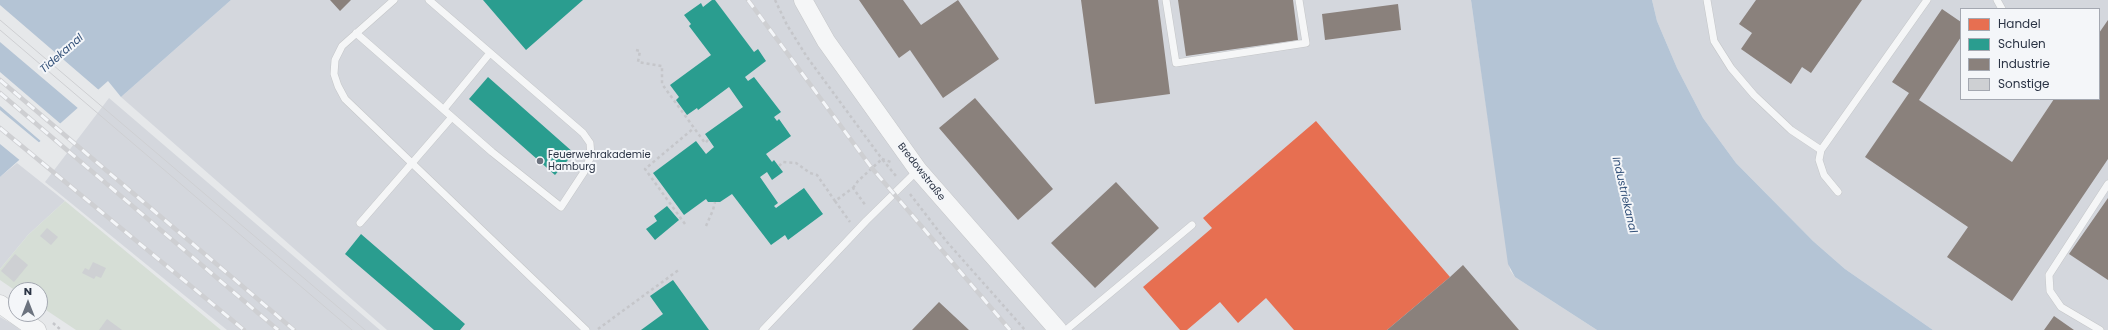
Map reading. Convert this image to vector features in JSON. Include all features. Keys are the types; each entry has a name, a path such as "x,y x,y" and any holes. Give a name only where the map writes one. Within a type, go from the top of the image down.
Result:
{"street":[{"name":"Bredowstraße","path":"804,0 826,41 918,170 1058,330"},
{"path":"0,304 37,330"}],"lane":[{"path":"394,0 342,46 335,60 334,74 345,99 586,330"},
{"path":"356,33 452,117 561,207 584,172 591,156 590,143 583,133 429,0"},
{"path":"1166,0 1176,63 1306,43 1299,0"},
{"path":"1707,0 1714,41 1731,68 1754,95 1791,130 1820,150"},
{"path":"1838,192 1824,175 1819,160 1820,150 1927,0"},
{"path":"444,109 490,53"},
{"path":"360,222 452,117"},
{"path":"764,330 856,231 918,170"},
{"path":"2100,330 2061,307 2050,291 2049,275 2108,184"},
{"path":"1066,330 1192,225"}],"path":[{"path":"775,0 787,25 807,57 882,159 947,242 1025,330"},
{"path":"636,50 640,51 638,62 662,66 662,84 705,143 709,139"},
{"path":"685,224 645,169 694,128"},
{"path":"882,159 918,170"},
{"path":"835,201 853,188 858,180 882,159"},
{"path":"778,166 783,162 796,163 810,173 817,175 856,231"},
{"path":"853,188 872,215"},
{"path":"706,226 713,210 714,202"},
{"path":"602,326 680,269"}],"shaded area":[{"path":"231,0 1471,0 1510,270 1515,277 1597,330 387,330 121,97"},
{"path":"1652,0 2108,0 2108,330 1933,330 1845,269 1813,241 1736,163 1703,118 1677,68 1657,21"},
{"path":"109,98 380,330 227,330 45,182"},
{"path":"17,163 65,201 28,235 0,269 0,177"},
{"path":"65,201 221,330 76,330 48,311 48,282 8,282 8,286 0,280 0,269 28,235"},
{"path":"0,317 20,330 0,330"}],"water":[{"name":"Tidekanal","path":"0,0 231,0 121,97 108,81 0,177"},
{"name":"Industriekanal","path":"1471,0 1652,0 1657,21 1677,68 1703,118 1736,163 1813,241 1845,269 1933,330 1597,330 1515,277 1508,264"}],"pier":[{"path":"0,5 100,91 79,109 0,42"},
{"path":"0,72 62,125 43,143 0,106"},
{"path":"0,110 41,144 22,162 0,144"}],"building: Handel":[{"path":"1316,121 1450,277 1387,330 1294,330 1266,298 1238,323 1220,302 1187,330 1180,330 1143,287 1212,228 1203,218"}],"building: Schulen":[{"path":"483,0 583,0 526,50"},
{"path":"712,0 715,0 754,52 758,49 766,61 745,77 748,81 754,77 781,112 774,117 777,121 779,119 791,136 766,154 772,162 774,160 783,172 772,180 767,172 760,177 778,203 774,206 776,208 804,188 823,214 788,240 785,235 771,245 732,194 720,202 708,202 706,199 684,215 653,173 696,141 706,154 714,147 705,134 743,107 729,87 698,110 697,108 687,115 676,100 679,97 670,85 711,55 689,26 691,24 684,15 701,3 703,7"},
{"path":"488,77 574,153 555,175 469,99"},
{"path":"667,206 679,220 655,240 646,229 657,221 654,216"},
{"path":"361,234 465,324 460,330 434,330 345,254"},
{"path":"673,280 709,330 641,330 663,314 650,296"}],"building: Industrie":[{"path":"330,0 351,0 340,11"},
{"path":"859,0 903,0 921,25 958,0 999,59 943,98 910,50 899,58"},
{"path":"1081,0 1158,0 1170,94 1095,104"},
{"path":"1178,0 1293,0 1298,40 1186,56"},
{"path":"1756,0 1862,0 1811,73 1802,67 1791,84 1741,49 1752,33 1739,24"},
{"path":"1398,4 1401,30 1325,40 1322,14"},
{"path":"1942,9 1960,21 1960,38 1919,100 2012,162 2053,100 2100,100 2100,32 2108,20 2108,159 2012,301 1947,257 1968,227 1865,157 1909,93 1892,82"},
{"path":"975,98 1053,189 1018,220 939,128"},
{"path":"1116,182 1159,228 1095,288 1051,243"},
{"path":"2108,198 2108,280 2069,254"},
{"path":"1463,265 1519,330 1387,330 1450,277"},
{"path":"939,302 969,330 912,330"},
{"path":"2054,316 2074,330 2044,330"}],"building: Sonstige":[{"path":"47,228 58,237 51,245 40,236"},
{"path":"15,254 28,265 14,282 1,271"},
{"path":"93,262 106,268 101,278 96,276 94,279 82,273 85,268 89,270"},
{"path":"107,319 122,330 99,330"}],"tram line":[{"path":"0,20 365,330"},
{"path":"0,30 352,330"}],"railway":[{"path":"748,0 871,167 1010,330"},
{"path":"0,80 294,330"},
{"path":"0,93 278,330"},
{"path":"0,128 244,330"}],"place":[{"name":"Feuerwehrakademie Hamburg","path":"540,161"}]}
